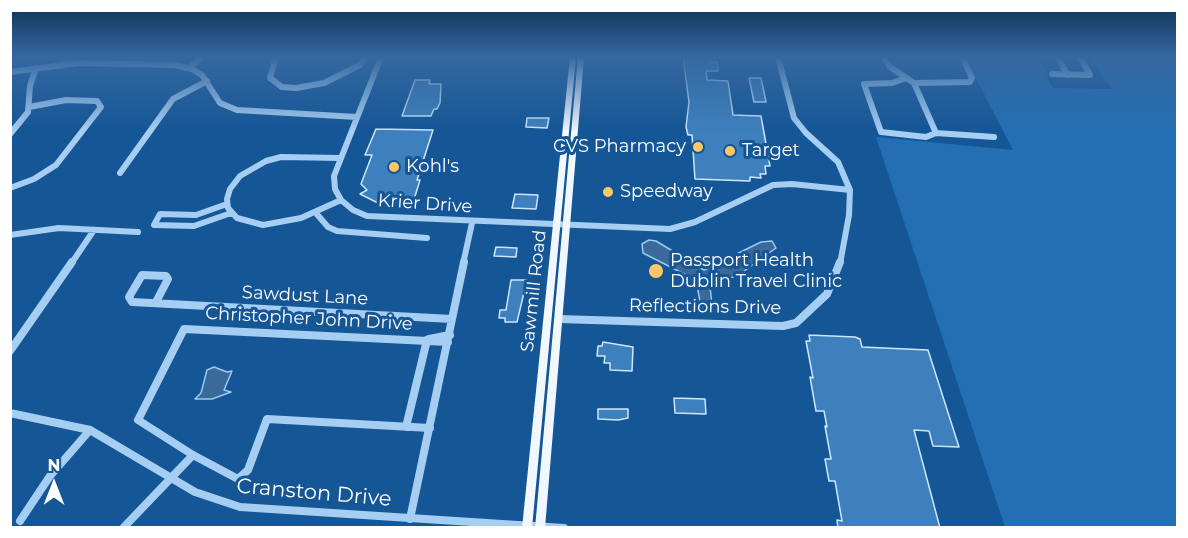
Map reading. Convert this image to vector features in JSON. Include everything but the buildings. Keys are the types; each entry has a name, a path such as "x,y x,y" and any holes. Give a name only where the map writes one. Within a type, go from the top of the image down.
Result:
{"main road":[{"name":"Sawmill Road","path":"540,527 559,320 562,226 571,82"},
{"name":"Sawmill Road","path":"527,527 578,82"}],"street":[{"path":"10,134 23,121 29,107 31,82"},
{"path":"120,172 173,99 189,88 204,82"},
{"path":"208,82 220,103 237,110 255,114 357,117"},
{"path":"275,82 282,87 296,88 326,82"},
{"path":"340,158 281,157 258,164 236,180 227,195 227,204 231,213 242,221 263,225 301,218 341,200 334,182 340,158 371,82"},
{"name":"Reflections Drive","path":"559,320 783,326 796,323 820,302 837,277 849,215 850,190 838,162 806,133 794,118 785,82"},
{"path":"895,82 867,83 864,86 879,130 889,134 930,137 936,133 994,137"},
{"path":"936,133 914,83 964,82"},
{"path":"10,188 34,179 56,165 99,111 100,104 92,100 66,100 29,107"},
{"name":"Krier Drive","path":"341,200 357,212 376,218 670,229 695,222 773,185 792,184 850,190"},
{"path":"227,204 196,215 160,214 154,225 194,226 231,213"},
{"path":"315,212 328,227 338,231 427,238"},
{"path":"410,519 472,223"},
{"path":"10,235 51,229 138,232"},
{"path":"10,351 94,230"},
{"name":"Sawdust Lane","path":"156,302 168,279 166,276 142,275 130,300 156,302 452,319"},
{"name":"Christopher John Drive","path":"193,455 138,420 184,329 427,340 449,338"},
{"path":"406,427 427,340"},
{"name":"Cranston Drive","path":"10,413 90,430 169,478 204,496 240,507 527,527"},
{"path":"124,527 193,455 238,478 248,470 267,419 430,428"},
{"path":"20,521 50,476 90,430"},
{"path":"527,527 564,528"}],"shaded area":[{"path":"978,82 1050,82 1053,88 1112,89 1107,82 1177,82 1177,527 1005,527 876,137 1013,150"},
{"path":"649,240 656,241 704,270 761,242 772,241 776,248 736,277 713,279 710,286 712,306 706,311 701,307 696,280 643,253 642,244"},
{"path":"214,367 227,372 232,371 224,390 231,392 212,399 195,399 201,393 207,370"}],"place":[{"name":"CVS Pharmacy","path":"698,147"},
{"name":"Target","path":"730,151"},
{"name":"Kohl's","path":"394,167"},
{"name":"Speedway","path":"608,192"},
{"name":"Passport Health Dublin Travel Clinic","path":"656,271"}]}
